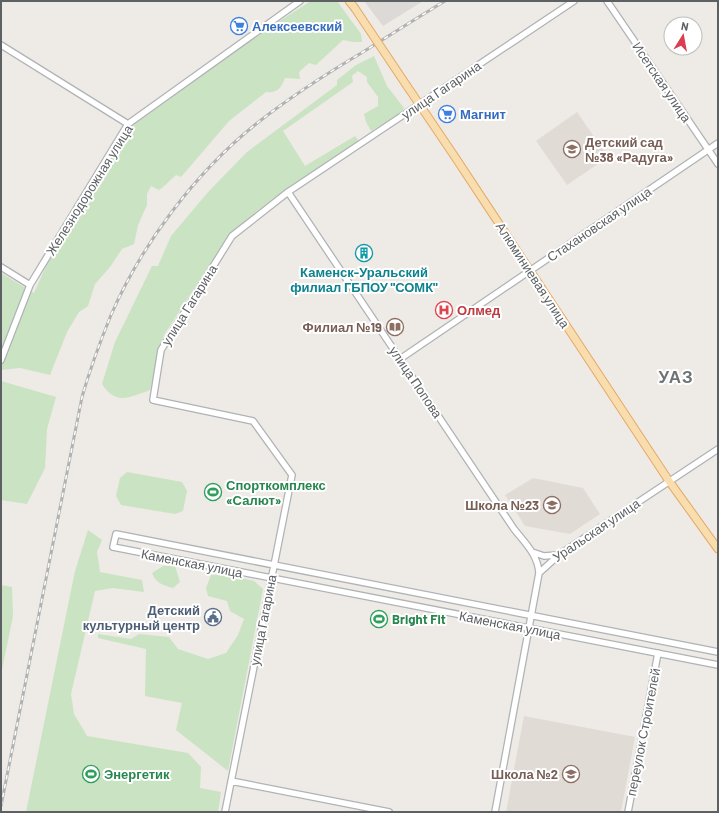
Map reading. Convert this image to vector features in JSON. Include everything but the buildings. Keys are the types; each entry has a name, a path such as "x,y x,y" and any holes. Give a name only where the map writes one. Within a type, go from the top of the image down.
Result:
{"main road":[{"name":"Алюминиевая улица","path":"349,1 455,157 670,481 718,549"}],"street":[{"name":"Железнодорожная улица","path":"1,360 30,285 128,124 300,1"},
{"name":"улица Гагарина","path":"225,812 292,475 253,421 153,400 161,350 232,236 288,192 574,1"},
{"name":"Исетская улица","path":"607,1 718,164"},
{"path":"1,44 128,124"},
{"name":"Стахановская улица","path":"400,359 718,143"},
{"name":"улица Попова","path":"288,192 511,525 532,552 538,563 539,573"},
{"path":"1,267 30,285"},
{"name":"Уральская улица","path":"539,573 560,554 718,449"},
{"name":"Каменская улица","path":"718,652 531,614 116,534 113,547 718,664"},
{"path":"532,552 538,555 549,556 560,554"},
{"path":"495,812 539,573"},
{"name":"переулок Строителей","path":"628,812 658,653"},
{"path":"231,781 389,812"}],"shaded area":[{"path":"364,1 423,1 383,26"},
{"name":"Детский сад №38 «Радуга»","path":"577,112 608,157 567,185 536,141"},
{"name":"Школа №23","path":"533,478 583,488 600,514 570,534 525,526 505,495"},
{"name":"Школа №2","path":"524,716 635,737 621,812 506,812"}],"green space":[{"path":"311,1 337,1 361,34 362,42 343,40 316,65 309,63 299,72 300,79 285,78 282,85 276,91 266,92 229,121 181,177 176,175 159,190 151,186 147,194 147,205 138,225 134,244 122,249 110,267 95,284 88,306 79,312 67,332 50,375 20,368 1,370 1,273 34,293 47,264 132,126 273,25"},
{"path":"374,56 387,86 404,108 400,114 371,131 364,114 378,106 378,97 367,82 367,77 358,71 352,76 353,82 283,131 305,166 355,136 359,141 283,192 248,218 228,236 164,335 150,390 124,398 113,395 107,391 102,384 115,342 152,266 158,266 171,236 209,191 247,152 337,85 337,80 356,65"},
{"path":"1,381 56,397 47,429 45,468 27,504 1,500"},
{"path":"127,472 182,482 187,491 183,511 175,514 121,505 116,496 120,478"},
{"path":"88,530 102,540 97,552 100,572 142,580 144,592 113,588 95,591 71,694 74,714 87,736 188,753 201,767 200,788 221,792 218,812 26,812 75,571"},
{"path":"163,566 175,566 180,582 173,588 160,583 155,579 152,573"},
{"path":"222,574 254,581 263,589 228,771 176,730 182,703 145,696 146,649 98,638 98,634 131,639 139,634 169,637 178,649 208,659 226,653 238,635 244,619 230,611 227,601 208,596 206,588 211,575"},
{"path":"1,585 12,587 13,616 1,674"}],"railway":[{"path":"1,806 82,397 111,315 138,262 154,236 191,187 234,143 256,124 308,86 445,1"}],"place":[{"name":"Алексеевский","path":"239,26"},
{"name":"Магнит","path":"447,114"},
{"name":"Детский сад №38 «Радуга»","path":"572,149"},
{"name":"Каменск-Уральский филиал ГБПОУ \"СОМК\"","path":"364,253"},
{"name":"Олмед","path":"444,310"},
{"name":"Филиал №19","path":"395,327"},
{"name":"Спорткомплекс «Салют»","path":"213,492"},
{"name":"Школа №23","path":"552,505"},
{"name":"Детский культурный центр","path":"213,617"},
{"name":"Bright Fit","path":"379,619"},
{"name":"Энергетик","path":"91,774"},
{"name":"Школа №2","path":"571,774"}],"district":[{"name":"УАЗ","path":"676,376"}]}
